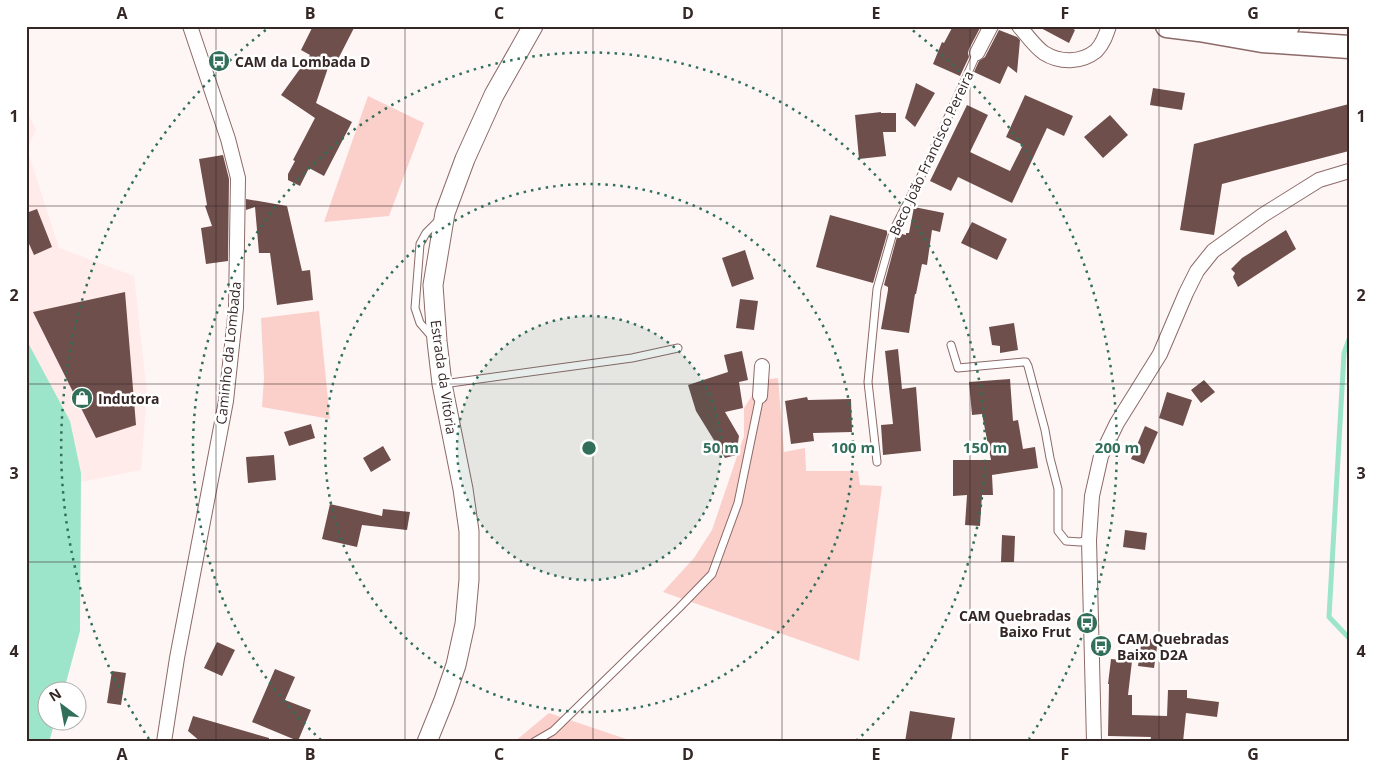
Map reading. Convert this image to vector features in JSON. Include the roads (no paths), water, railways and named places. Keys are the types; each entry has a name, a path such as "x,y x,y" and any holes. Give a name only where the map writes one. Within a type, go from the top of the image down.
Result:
{"highway":[{"path":"1167,26 1262,41 1349,47"},
{"path":"1200,30 1288,26"}],"main road":[{"name":"Estrada da Vitória","path":"427,742 456,665 465,624 469,580 469,531 463,490 442,384 433,285 445,213 464,160 494,95 533,26"}],"street":[{"name":"Caminho da Lombada","path":"164,742 177,658 226,401 236,308 238,178 228,139 190,26"},
{"name":"Beco João Francisco Pereira","path":"977,53 991,26"},
{"path":"1020,26 1037,47 1045,53 1064,60 1077,60 1097,50 1108,29"},
{"path":"1094,742 1089,540 1092,496 1101,456 1117,423 1160,354 1186,293 1198,271 1213,252 1264,215 1319,180 1349,171"},
{"path":"760,396 762,366"}],"lane":[{"name":"Beco João Francisco Pereira","path":"877,462 868,382 877,289 894,229 925,168 977,53"},
{"path":"951,345 958,368 1026,362 1046,430 1050,458 1058,489 1058,531 1066,541 1080,542 1089,540"},
{"path":"442,384 632,358 678,348"},
{"path":"534,742 553,730 712,574 738,503 760,396"}],"waterway":[{"path":"1349,339 1344,353 1329,617 1349,638"}],"place":[{"name":"CAM da Lombada D","path":"219,61"},
{"name":"Indutora","path":"82,398"},
{"name":"CAM Quebradas Baixo Frut","path":"1087,623"},
{"name":"CAM Quebradas Baixo D2A","path":"1101,646"}]}
